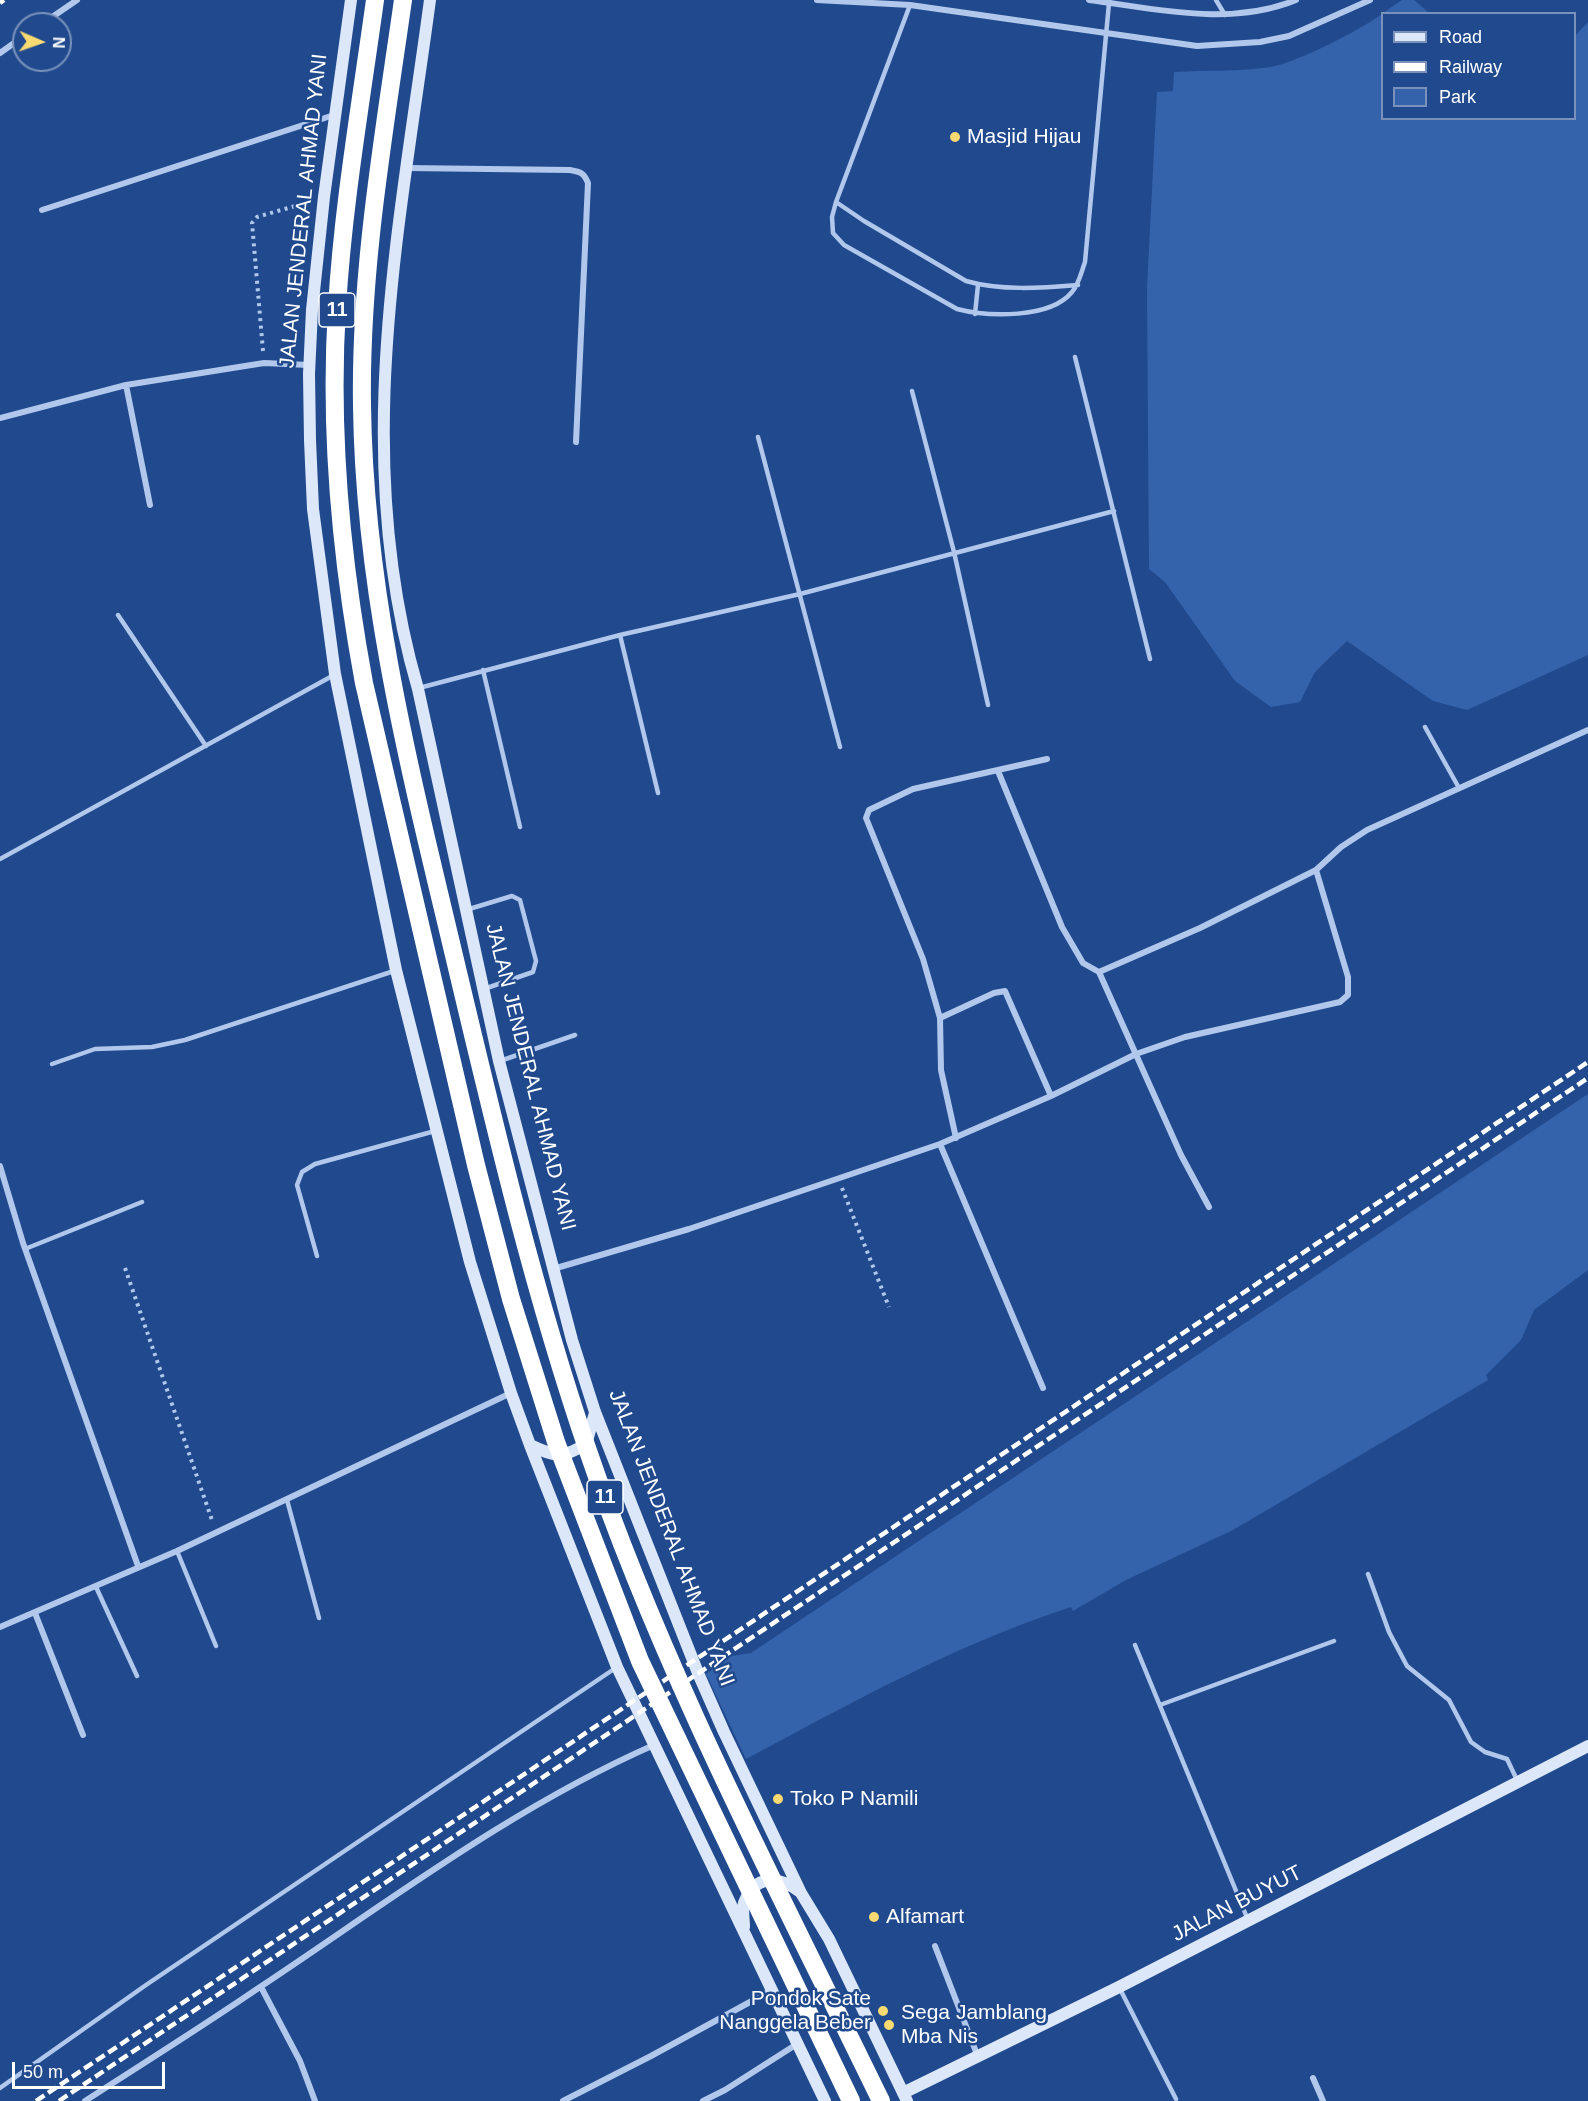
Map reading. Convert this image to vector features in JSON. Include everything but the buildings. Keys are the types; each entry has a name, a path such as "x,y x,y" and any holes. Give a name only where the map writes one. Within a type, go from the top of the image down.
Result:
{"highway":[{"name":"JALAN JENDERAL AHMAD YANI","path":"375,0 344,235 335,356 339,506 353,622 364,683 479,1177 511,1299 556,1442 640,1661 851,2101"},
{"name":"JALAN JENDERAL AHMAD YANI","path":"403,0 371,227 362,356 367,509 378,610 391,678 503,1160 540,1299 587,1449 663,1646 739,1810 881,2101"},
{"path":"364,683 391,678"}],"street":[{"path":"60,12 77,0"},
{"name":"JALAN JENDERAL AHMAD YANI","path":"351,0 324,197 309,365 313,509 335,674 396,970 470,1262 511,1393 530,1445 617,1667 744,1932 799,2040 825,2101"},
{"name":"JALAN JENDERAL AHMAD YANI","path":"430,0 406,168 385,347 382,427 385,492 399,606 422,688 499,1061 553,1269 595,1412 698,1673 801,1893 829,1939 859,2012 905,2097"},
{"path":"817,0 910,5 1197,46 1260,42 1289,36 1370,0"},
{"path":"1089,0 1225,15 1252,14 1296,0"},
{"path":"42,210 334,115"},
{"path":"406,168 570,170 580,172 585,177 588,183 576,442"},
{"path":"0,418 126,385 264,363 309,365"},
{"path":"126,385 150,505"},
{"path":"1099,972 1200,928 1316,870 1341,848 1367,830 1588,730"},
{"path":"956,1138 940,1070 940,1018 923,959 866,818 869,810 913,789 1047,759"},
{"path":"998,771 1062,927 1083,963 1099,972 1181,1155 1209,1207"},
{"path":"553,1269 689,1230 940,1144 1051,1096 1136,1054 1185,1037 1340,1002 1348,995 1348,977 1316,870"},
{"path":"940,1018 993,993 1005,991 1051,1096"},
{"path":"940,1144 1043,1388"},
{"path":"0,1166 25,1249 138,1566"},
{"path":"0,1627 177,1551 511,1393"},
{"path":"530,1445 553,1456 570,1454 586,1444 595,1412"},
{"path":"35,1613 83,1735"},
{"path":"85,2101 261,1987 370,1911 572,1783 654,1746"},
{"name":"JALAN BUYUT","path":"905,2097 978,2057 1588,1746"},
{"path":"744,1932 744,1904 756,1886 773,1878 786,1882 801,1893"},
{"path":"935,1947 978,2057"},
{"path":"563,2101 651,2056 773,1986"},
{"path":"261,1987 300,2061 315,2101"},
{"path":"703,2101 725,2090 799,2040"},
{"path":"1313,2078 1323,2101"}],"lane":[{"path":"1216,0 1225,15"},
{"path":"910,5 836,202 832,217 833,233 844,245 935,298 957,309 975,314 1038,311 1059,304 1078,285 1085,262 1109,3"},
{"path":"836,202 956,277 978,285 1049,287 1078,285"},
{"path":"975,314 978,285"},
{"path":"1074,357 1150,659"},
{"path":"912,391 954,552 988,705"},
{"path":"758,437 840,747"},
{"path":"422,688 483,670 800,594 1114,511"},
{"path":"118,615 206,746"},
{"path":"620,636 658,793"},
{"path":"483,670 520,827"},
{"path":"0,859 335,674"},
{"path":"1425,727 1459,788"},
{"path":"466,910 512,896 520,900 536,961 533,972 484,989"},
{"path":"52,1064 95,1049 152,1047 185,1040 396,970"},
{"path":"499,1061 574,1035"},
{"path":"317,1256 297,1185 302,1172 315,1164 438,1130"},
{"path":"25,1249 142,1202"},
{"path":"287,1500 319,1618"},
{"path":"177,1551 216,1646"},
{"path":"1368,1574 1389,1632 1407,1666 1449,1700 1471,1742 1485,1752 1507,1759 1518,1782"},
{"path":"96,1587 137,1677"},
{"path":"1160,1705 1334,1641"},
{"path":"1135,1646 1248,1920"},
{"path":"0,2088 146,1986 617,1667"},
{"path":"1119,1987 1176,2099"}],"path":[{"path":"264,363 252,223 257,217 324,197"},
{"path":"838,1179 889,1307"},
{"path":"125,1268 216,1533"}],"green space":[{"path":"1402,0 1414,0 1428,12 1384,12"},
{"path":"1381,15 1381,120 1576,120 1576,35 1588,22 1588,655 1467,710 1433,701 1347,641 1315,672 1300,702 1271,707 1235,681 1165,582 1149,569 1147,288 1157,92 1173,91 1174,72 1271,67 1297,59"},
{"path":"1588,1094 1588,1270 1534,1310 1521,1340 1486,1375 1488,1380 1233,1530 1126,1580 1073,1611 1071,1607 987,1638 905,1676 746,1759 706,1674 732,1656 751,1653"}],"railway":[{"path":"0,3 4,0"},
{"path":"36,2101 1588,1062"},
{"path":"59,2101 1588,1078"}],"place":[{"name":"Masjid Hijau","path":"955,137"},
{"name":"Toko P Namili","path":"778,1799"},
{"name":"Alfamart","path":"874,1917"},
{"name":"Pondok Sate Nanggela Beber","path":"883,2011"},
{"name":"Sega Jamblang Mba Nis","path":"889,2025"}]}
